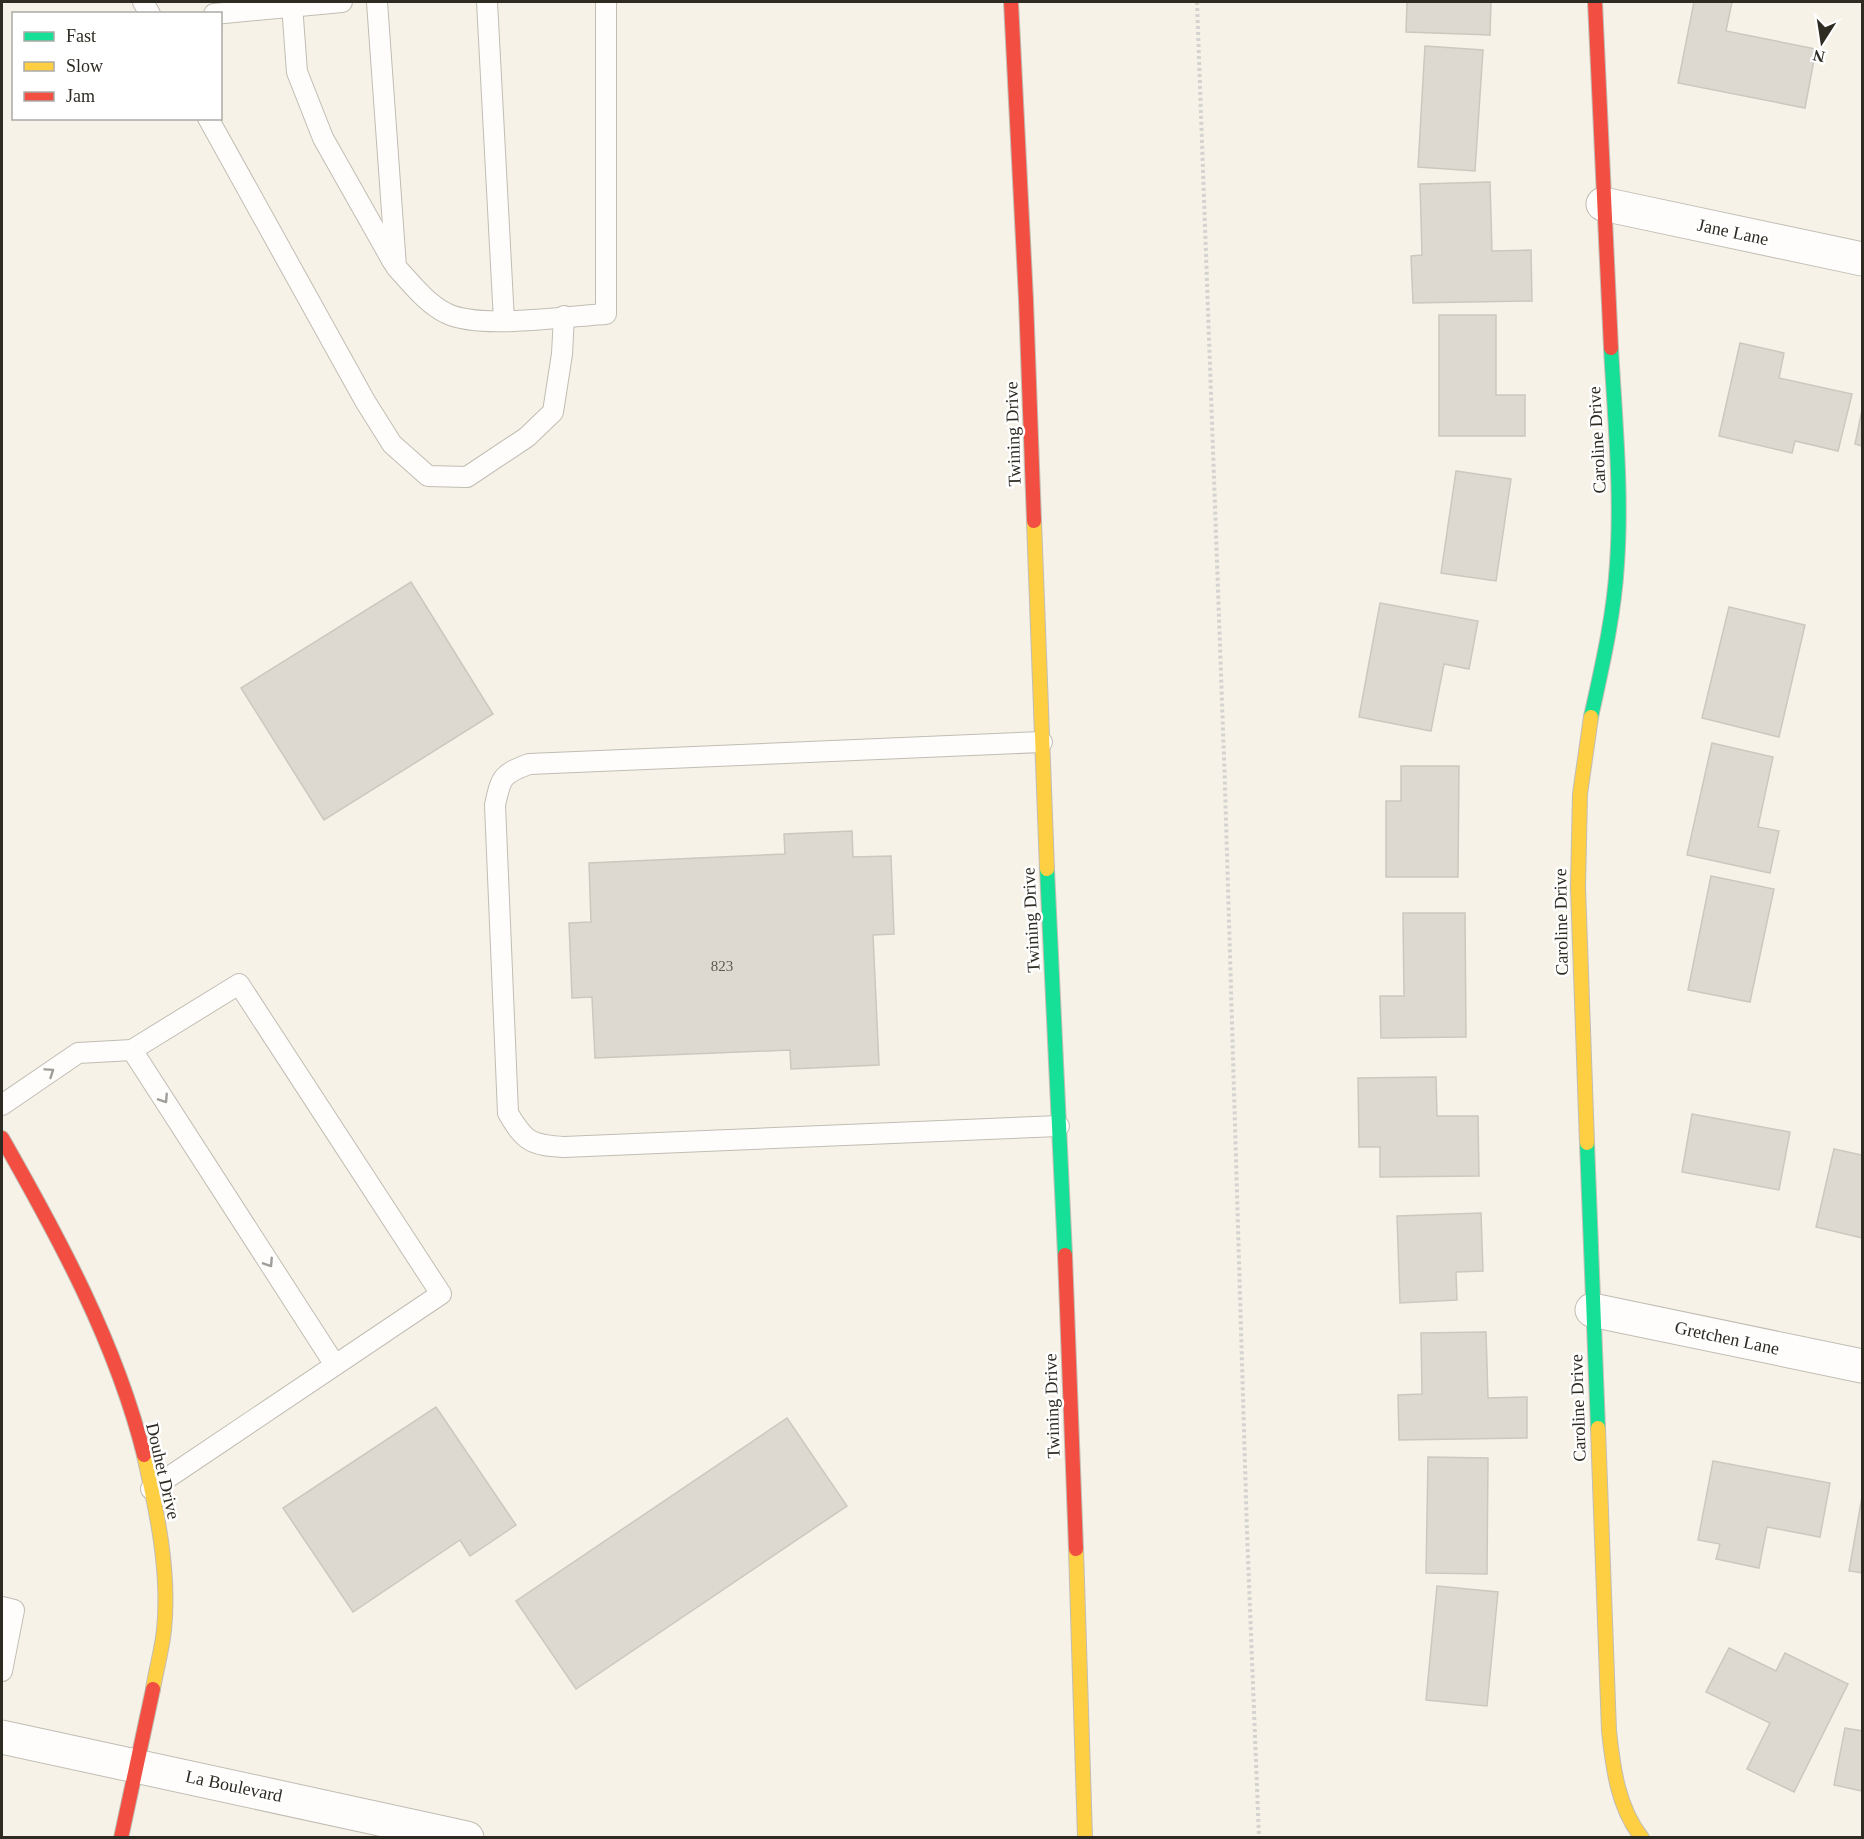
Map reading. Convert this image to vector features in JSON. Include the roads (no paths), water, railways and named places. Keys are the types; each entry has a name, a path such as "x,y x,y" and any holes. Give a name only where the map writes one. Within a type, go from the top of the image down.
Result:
{"street":[{"name":"Twining Drive","path":"1011,2 1026,300 1082,1697 1085,1838"},
{"name":"Caroline Drive","path":"1595,2 1619,500 1617,565 1608,640 1589,727 1580,794 1578,887 1609,1731 1613,1767 1621,1799 1642,1838"},
{"name":"Jane Lane","path":"1603,204 1863,259"},
{"name":"Douhet Drive","path":"2,1138 55,1231 116,1366 138,1436 151,1489 164,1567 164,1630 122,1838"},
{"name":"Gretchen Lane","path":"1592,1310 1863,1366"},
{"name":"La Boulevard","path":"2,1737 467,1838"}],"lane":[{"path":"222,13 342,2"},
{"path":"377,2 396,267"},
{"path":"487,2 504,321"},
{"path":"291,5 297,72 322,138 396,267 420,294 447,314 482,321 504,321 606,314 606,2"},
{"path":"209,120 365,401 392,444 428,476 467,477 527,437 553,412 562,354 564,316"},
{"path":"1042,742 529,764 508,772 498,788 495,805 508,1113 520,1134 539,1145 564,1147 1059,1126"},
{"path":"2,1105 78,1053 132,1050 239,984 441,1294 151,1489"},
{"path":"132,1050 335,1365"},
{"path":"2,1607 14,1610 2,1671"}]}
